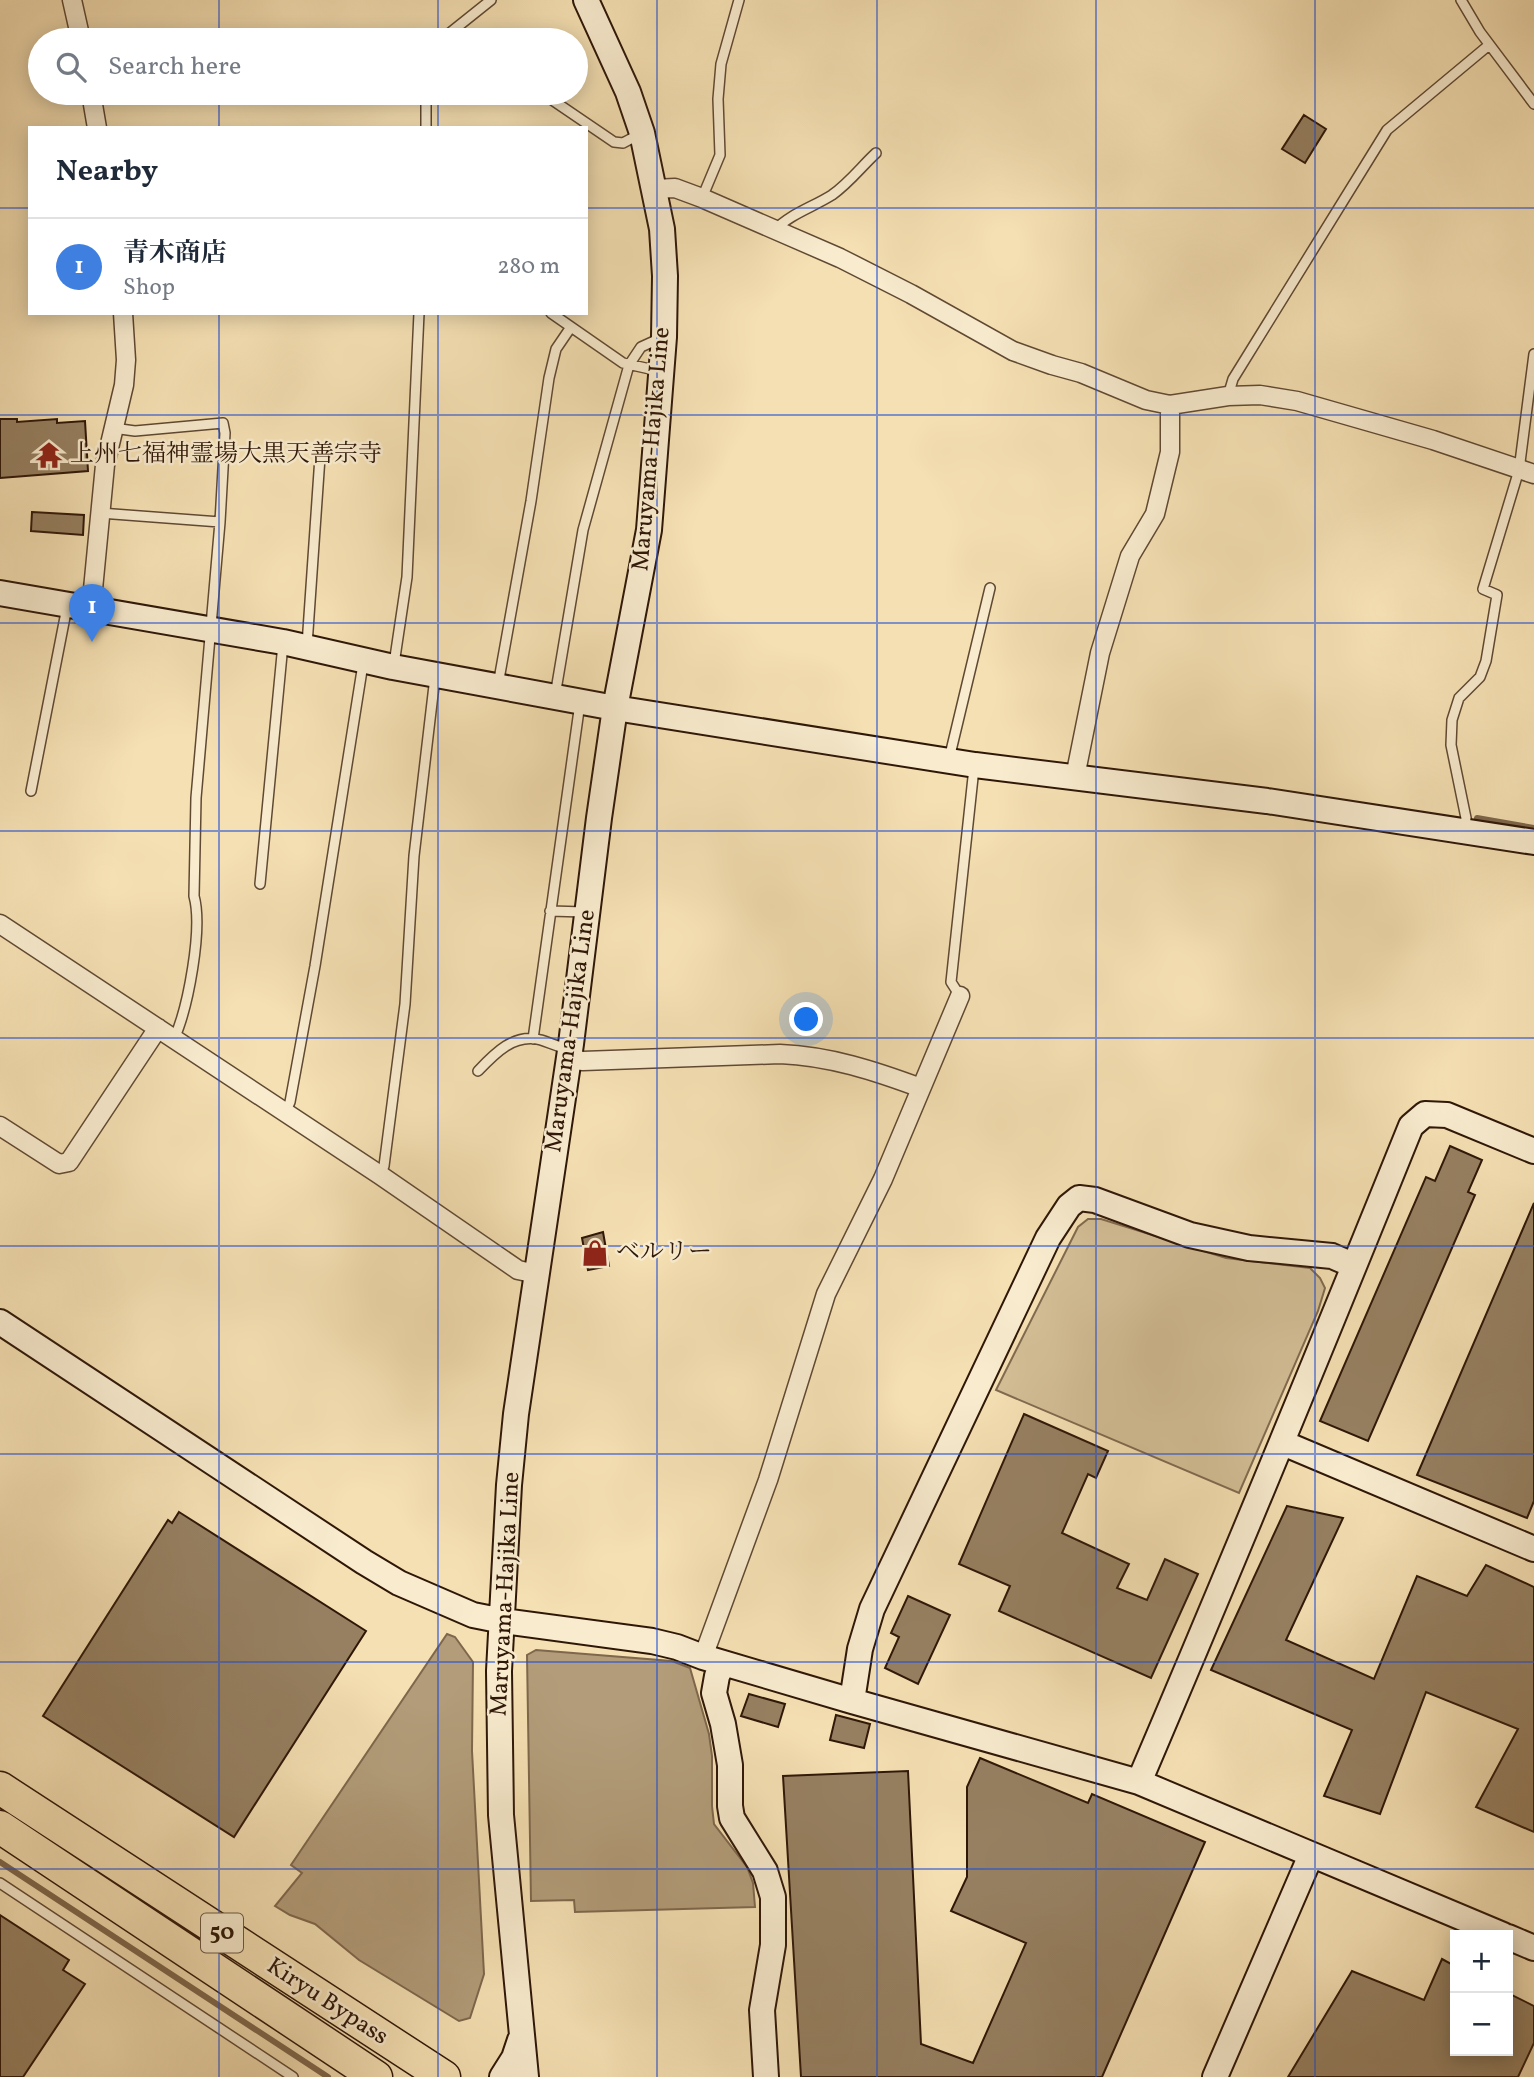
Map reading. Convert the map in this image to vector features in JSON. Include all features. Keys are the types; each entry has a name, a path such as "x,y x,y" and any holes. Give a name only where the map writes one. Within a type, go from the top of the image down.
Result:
{"highway":[{"name":"Kiryu Bypass","path":"0,1788 444,2077"},
{"name":"Kiryu Bypass","path":"0,1827 376,2077"}],"street":[{"path":"72,0 78,28"},
{"name":"Maruyama-Hajika Line","path":"526,2077 501,1815 499,1671 509,1499 516,1414 569,1054 615,708 649,530 664,337 665,276 662,229 642,132 628,92 586,0"},
{"path":"93,105 97,126"},
{"path":"655,189 675,188 702,198 840,258 1013,351 1081,373 1146,400 1170,405 1228,396 1260,395 1297,401 1433,440 1526,472"},
{"path":"79,608 100,513 105,465 125,372 123,315"},
{"path":"1074,777 1100,653 1130,556 1155,514 1170,452 1170,405"},
{"path":"0,593 295,645 363,658 393,667 615,708 975,765 1260,800 1534,842"},
{"path":"0,924 380,1175 518,1270 537,1274"},
{"path":"766,2077 762,2010 773,1945 772,1897 765,1871 732,1818 730,1765 714,1693 717,1676 713,1660 826,1294 883,1179 960,996"},
{"path":"0,1126 60,1164 69,1163 158,1028"},
{"path":"569,1054 583,1061 811,1055 874,1071 922,1088"},
{"path":"1139,1782 1283,1443 1411,1126 1425,1114 1447,1115 1534,1151"},
{"path":"852,1702 860,1650 872,1609 1048,1238 1069,1206 1079,1198 1095,1200 1190,1235 1249,1248 1332,1256 1353,1265"},
{"path":"0,1322 376,1569 436,1601 473,1615 503,1621 652,1641 677,1647 852,1702 1139,1782 1492,1930"},
{"path":"1283,1443 1534,1549"},
{"path":"1215,2077 1311,1855"},
{"path":"1513,1939 1534,1948"},
{"path":"502,2077 514,2058 522,2036"}],"lane":[{"path":"456,28 491,0"},
{"path":"702,198 720,155 718,99 721,64 739,0"},
{"path":"1461,0 1489,44 1534,104"},
{"path":"1228,396 1233,379 1387,130 1489,44"},
{"path":"426,105 426,126"},
{"path":"560,105 614,142 623,143 642,132"},
{"path":"775,230 782,223 840,189 876,153"},
{"path":"393,667 407,577 419,315"},
{"path":"554,315 612,357 629,365 661,372"},
{"path":"498,687 552,362 556,349 571,327"},
{"path":"554,696 583,530 629,365 641,347 664,337"},
{"path":"1464,830 1466,818 1451,745 1452,720 1459,698 1480,677 1486,662 1497,595 1483,589 1526,472 1534,354"},
{"path":"113,428 135,431 223,423 220,522 196,798 194,897 198,911 192,969 174,1039"},
{"path":"260,884 320,457"},
{"path":"100,513 220,522"},
{"path":"949,759 990,588"},
{"path":"31,791 79,608"},
{"path":"285,1113 290,1102 315,966 363,658"},
{"path":"380,1175 384,1166 405,1003 414,856 435,675"},
{"path":"533,1039 580,701"},
{"path":"960,996 951,982 975,765"},
{"path":"550,911 587,912"},
{"path":"478,1071 504,1046 533,1039 569,1054"},
{"path":"0,1883 293,2077"}],"shaded area":[{"path":"1088,1219 1101,1219 1226,1258 1310,1268 1320,1278 1325,1288 1318,1311 1239,1493 996,1390 1078,1227"},
{"path":"447,1634 455,1637 473,1662 472,1751 484,1974 470,2018 459,2021 359,1960 315,1924 275,1906 302,1873 291,1865"},
{"path":"536,1650 672,1661 690,1668 709,1734 714,1824 747,1867 753,1883 755,1907 575,1912 574,1900 531,1901 527,1655"}],"building":[{"path":"1304,115 1326,129 1305,163 1282,149"},
{"path":"0,419 17,419 17,422 57,419 57,423 85,421 88,471 0,478"},
{"path":"32,512 84,515 83,535 31,531"},
{"path":"1450,1146 1482,1160 1468,1192 1475,1195 1368,1441 1320,1421 1426,1177 1435,1181"},
{"path":"1534,1203 1534,1501 1527,1518 1417,1475"},
{"path":"603,1232 609,1266 588,1270 582,1238"},
{"path":"1024,1414 1108,1451 1096,1478 1088,1474 1062,1533 1129,1564 1117,1588 1147,1600 1165,1559 1198,1574 1151,1678 999,1611 1010,1586 959,1564"},
{"path":"1287,1506 1343,1518 1286,1640 1374,1679 1417,1576 1467,1596 1486,1565 1534,1587 1534,1832 1476,1807 1518,1729 1426,1692 1380,1814 1324,1796 1352,1730 1211,1670"},
{"path":"179,1512 366,1631 234,1837 43,1716 168,1520 172,1523"},
{"path":"908,1596 950,1615 918,1684 885,1668 899,1637 891,1633"},
{"path":"749,1694 785,1704 778,1727 741,1716"},
{"path":"836,1715 870,1724 864,1748 830,1740"},
{"path":"980,1758 1088,1803 1092,1794 1205,1842 1102,2077 801,2077 783,1776 908,1771 921,2044 973,2063 1026,1943 951,1911 967,1877 967,1787"},
{"path":"0,1915 69,1960 63,1970 85,1984 23,2077 0,2077"},
{"path":"1442,1959 1450,1963 1450,2056 1513,2056 1513,1996 1534,2006 1534,2043 1518,2077 1288,2077 1352,1971 1424,2000"}],"waterway":[{"path":"1477,818 1534,828"},
{"path":"0,1862 328,2077"}],"place":[{"name":"上州七福神霊場大黒天善宗寺","path":"49,455"},
{"name":"青木商店","path":"92,642"},
{"name":"ベルリー","path":"595,1253"}]}
